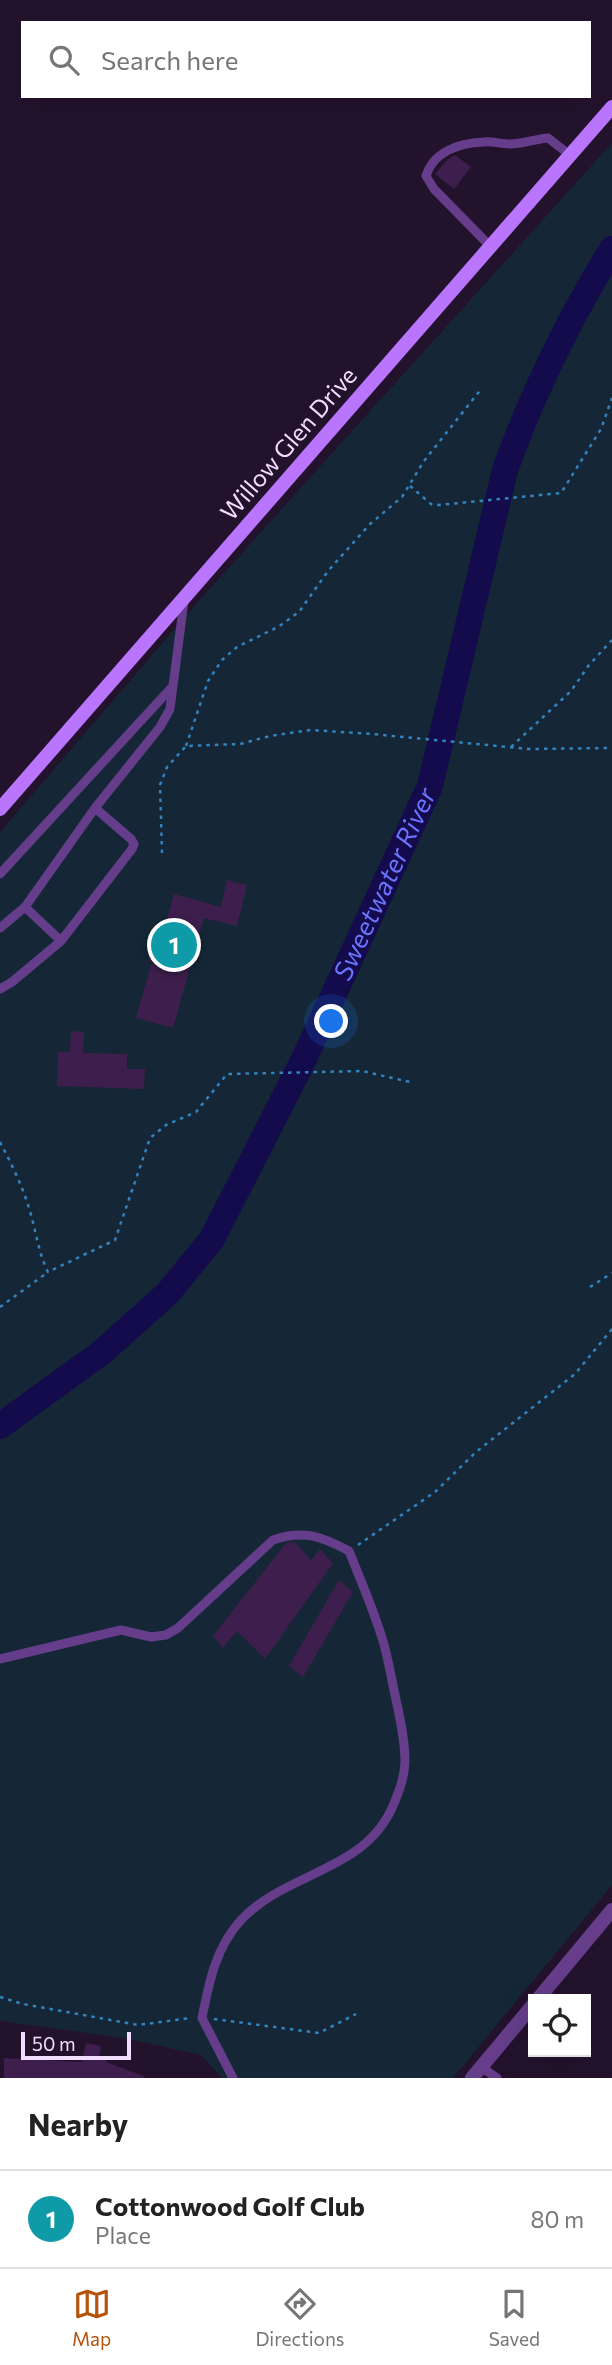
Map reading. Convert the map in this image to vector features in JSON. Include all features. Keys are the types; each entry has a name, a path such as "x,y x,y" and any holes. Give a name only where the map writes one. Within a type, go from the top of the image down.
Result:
{"main road":[{"name":"Willow Glen Drive","path":"0,809 612,107"}],"street":[{"path":"542,1994 612,1910"},
{"path":"477,2073 528,2011"}],"lane":[{"path":"491,247 434,189 426,176 429,163 444,151 464,145 484,142 513,144 548,138 570,156"},
{"path":"0,929 25,907 95,808 160,727 170,709 184,599"},
{"path":"0,874 173,685"},
{"path":"0,989 61,941 132,849 134,844 131,839 95,808"},
{"path":"25,907 61,941"},
{"path":"0,1658 121,1630 151,1637 166,1635 178,1628 273,1539 315,1535 349,1551 383,1641 392,1681 404,1745 401,1787 385,1823 366,1844 337,1865 273,1895 241,1920 217,1957 202,2018 233,2078"},
{"path":"477,2073 497,2078"}],"path":[{"path":"162,853 160,785 167,767 186,746 208,681 222,660 237,647 278,627 299,612 328,571 370,524 402,497 424,461 482,388"},
{"path":"409,485 430,504 439,505 561,493 601,429 612,398"},
{"path":"511,747 571,691 589,665 612,640"},
{"path":"186,746 240,744 311,730 529,749 612,748"},
{"path":"0,1307 48,1272 116,1240 150,1139 166,1125 197,1112 227,1073 362,1071 410,1082"},
{"path":"0,1142 29,1209 40,1257 48,1272"},
{"path":"590,1287 612,1273"},
{"path":"349,1551 435,1492 475,1452 575,1374 612,1329"},
{"path":"0,1997 23,2004 138,2025 202,2018 319,2033 356,2014"}],"shaded area":[{"path":"612,143 612,1885 453,2078 222,2078 201,2055 124,2038 0,2021 0,832 196,604"}],"building":[{"path":"455,155 471,167 454,189 435,174"},
{"path":"227,880 247,885 237,926 204,918 173,1028 136,1018 152,962 148,961 157,928 164,930 174,894 221,907"},
{"path":"71,1031 84,1032 83,1053 127,1054 127,1069 145,1069 144,1089 57,1086 58,1052 70,1052"},
{"path":"295,1542 311,1560 320,1549 333,1563 265,1659 237,1631 223,1648 213,1636 286,1543"},
{"path":"339,1580 353,1592 303,1677 289,1666"},
{"path":"86,2043 101,2046 99,2058 144,2078 4,2078 4,2058 82,2062"}],"waterway":[{"name":"Sweetwater River","path":"0,1426 101,1353 168,1293 212,1239 304,1059 430,786 505,470 527,412 553,356 612,249"}],"place":[{"name":"Cottonwood Golf Club","path":"174,945"}]}
